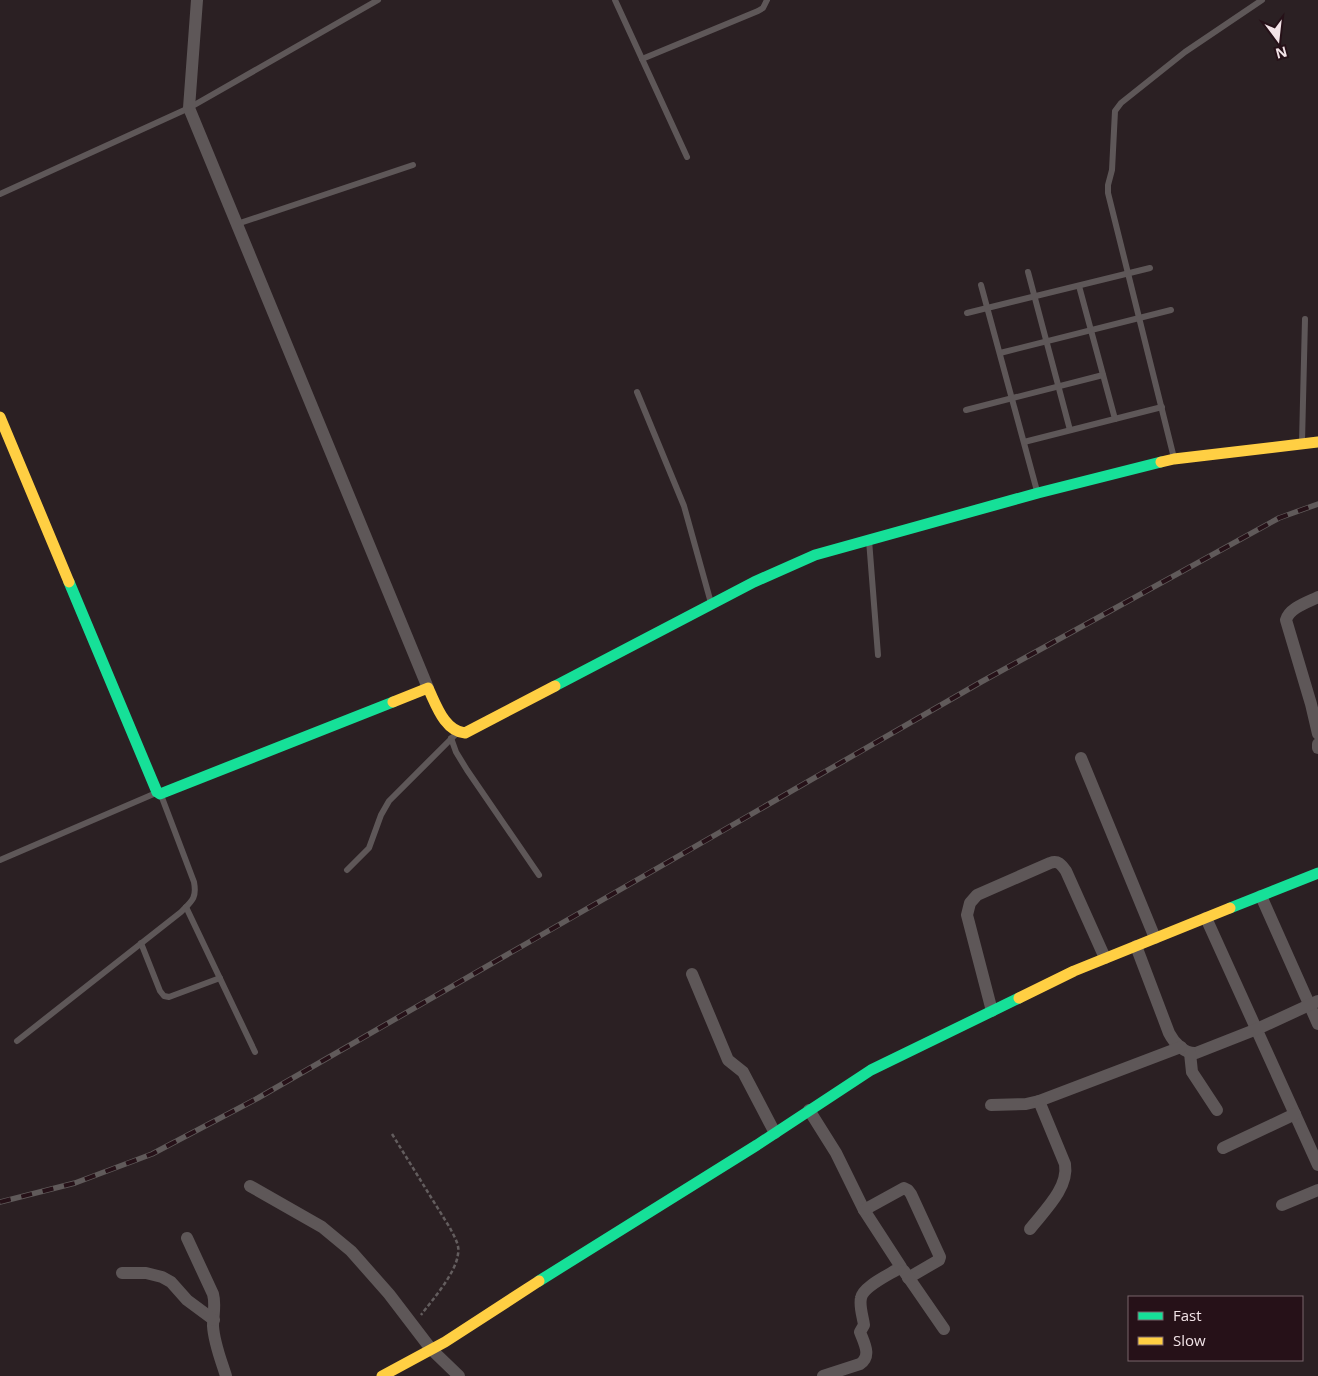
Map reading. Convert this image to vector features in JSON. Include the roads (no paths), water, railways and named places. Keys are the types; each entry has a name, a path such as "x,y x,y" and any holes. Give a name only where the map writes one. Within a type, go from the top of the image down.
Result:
{"street":[{"path":"197,0 189,108 428,688 454,736 466,733 754,582 814,555 1038,493 1174,459 1318,442"},
{"path":"0,417 158,793 428,688"},
{"path":"1318,597 1291,612 1286,620 1312,704 1318,734"},
{"path":"1081,758 1155,938"},
{"path":"992,1011 967,916 970,903 982,892 1054,861 1059,862 1066,871 1105,958"},
{"path":"382,1376 430,1350 872,1070 1074,971 1317,875"},
{"path":"1261,896 1314,1003 1318,1024"},
{"path":"1206,918 1318,1165"},
{"path":"1136,946 1169,1033 1186,1050 1196,1053 1257,1029 1314,1003"},
{"path":"692,974 728,1060 743,1072 775,1133"},
{"path":"991,1105 1026,1104 1039,1101 1186,1050"},
{"path":"1186,1050 1192,1072 1216,1110"},
{"path":"1030,1229 1061,1188 1067,1173 1066,1164 1039,1101"},
{"path":"809,1110 836,1153 864,1210 944,1329"},
{"path":"1223,1148 1295,1114"},
{"path":"250,1186 322,1226 350,1251 389,1294 430,1350 460,1376"},
{"path":"823,1376 860,1364 865,1360 867,1355 860,1332 864,1325 860,1298 868,1288 904,1272 939,1260 940,1257 908,1190 904,1188 864,1210"},
{"path":"1282,1205 1318,1190"},
{"path":"187,1238 213,1294 215,1302 214,1336 226,1376"},
{"path":"122,1274 146,1273 162,1277 171,1282 187,1300 214,1320"}],"lane":[{"path":"0,194 189,108 378,0"},
{"path":"615,0 687,157"},
{"path":"642,59 758,11 763,8 767,0"},
{"path":"1174,459 1138,319 1108,186 1112,170 1116,111 1121,103 1163,69 1262,0"},
{"path":"237,224 413,165"},
{"path":"967,313 1150,268"},
{"path":"1028,272 1070,430"},
{"path":"981,285 1038,493"},
{"path":"1079,286 1114,419"},
{"path":"1000,353 1171,310"},
{"path":"1302,443 1305,319"},
{"path":"966,410 1103,375"},
{"path":"637,392 684,506 712,604"},
{"path":"1024,442 1162,407"},
{"path":"869,539 878,655"},
{"path":"347,870 369,848 381,815 389,801 454,736"},
{"path":"454,736 456,752 467,770 539,875"},
{"path":"0,860 158,793 194,882 196,892 192,901 186,907 17,1041"},
{"path":"186,907 255,1052"},
{"path":"141,943 160,991 164,996 169,996 220,978"}],"railway":[{"path":"0,1202 75,1183 152,1154 258,1098 981,682 1279,518 1318,504"}]}
